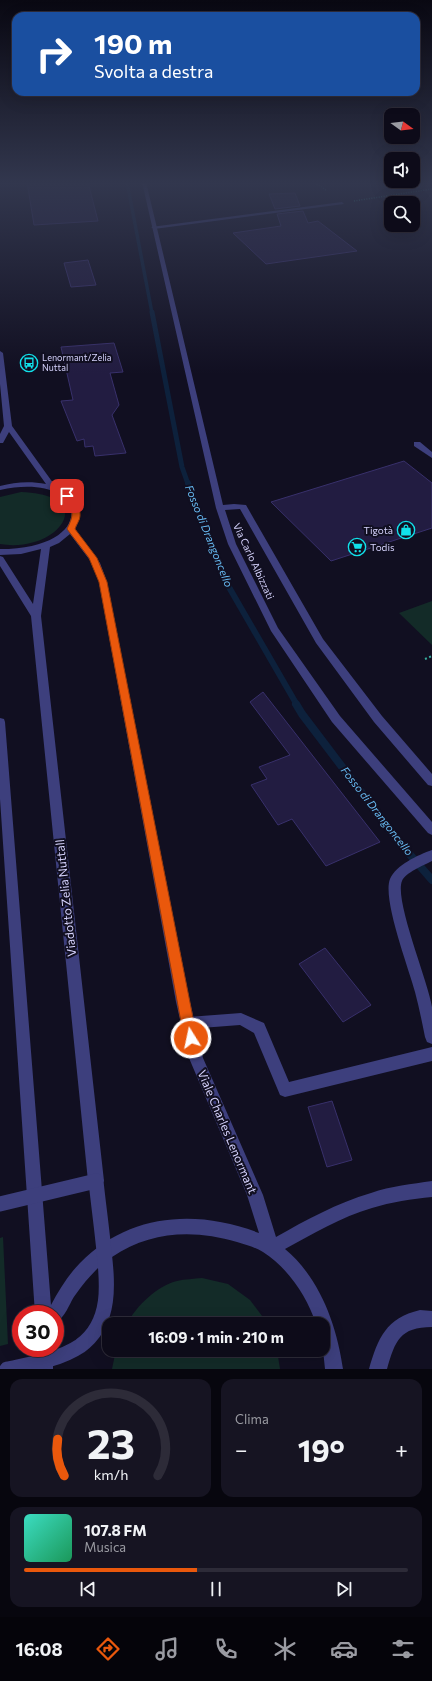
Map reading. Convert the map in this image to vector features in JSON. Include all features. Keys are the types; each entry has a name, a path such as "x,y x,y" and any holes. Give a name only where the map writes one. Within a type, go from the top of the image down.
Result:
{"street":[{"name":"Via Carlo Albizzati","path":"159,246 220,508 232,544 274,629 336,719 432,830"},
{"path":"0,353 8,426 53,489"},
{"path":"0,441 8,426"},
{"path":"417,444 432,456"},
{"path":"0,488 20,485 53,489 67,496 75,506 76,517 71,529 61,538 46,545 30,550 12,553 0,552"},
{"path":"220,508 234,506 243,507 319,641 378,719 432,782"},
{"name":"Viale Charles Lenormant","path":"71,529 93,558 103,582 196,1058 255,1196 272,1248"},
{"name":"Viadotto Zelia Nuttall","path":"7,1369 47,1361 69,1353 88,1341 100,1321 107,1294 36,616 46,545"},
{"name":"Viadotto Zelia Nuttall","path":"0,559 36,616"},
{"path":"0,722 42,1305"},
{"path":"432,855 408,868 396,880 394,894 422,993 432,1036"},
{"path":"188,1023 241,1020 259,1028 285,1090 432,1054"},
{"path":"0,1204 96,1181"},
{"path":"272,1248 334,1215 364,1203 390,1195 432,1189"},
{"name":"Viale Charles Lenormant","path":"59,1305 78,1279 98,1257 113,1245 147,1230 165,1226 212,1227 243,1236 272,1248 293,1268 308,1289 317,1308 328,1339 334,1369"},
{"path":"378,1369 386,1345 397,1327 416,1318 432,1319"},
{"path":"44,1357 44,1369"}],"path":[{"path":"425,659 432,656"}],"green space":[{"path":"21,492 46,496 60,503 65,512 62,523 53,533 39,541 21,545 0,544 0,497"},
{"path":"432,601 432,645 399,613"},
{"path":"3,1237 8,1344 0,1346 0,1238"},
{"path":"202,1278 228,1284 250,1300 263,1317 131,1317 148,1298 162,1287 186,1279"},
{"path":"115,1357 278,1357 280,1369 112,1369"}],"building":[{"path":"247,246 350,246 357,251 266,264"},
{"path":"88,260 96,285 71,287 64,263"},
{"path":"114,343 123,372 110,373 119,405 112,415 126,453 95,456 93,446 85,447 84,439 77,441 61,401 73,400 61,347"},
{"path":"404,461 432,483 432,528 331,561 271,502"},
{"path":"263,692 380,842 326,866 292,819 278,825 251,785 267,779 259,767 290,755 250,702"},
{"path":"325,948 371,1005 343,1022 299,964"},
{"path":"332,1101 352,1160 327,1167 308,1107"}],"waterway":[{"name":"Fosso di Drangoncello","path":"139,246 152,313"},
{"name":"Fosso di Drangoncello","path":"152,312 182,467 188,484"},
{"name":"Fosso di Drangoncello","path":"188,483 226,582 297,705"},
{"name":"Fosso di Drangoncello","path":"296,704 399,842 432,880"}],"place":[{"name":"Lenormant/Zelia Nuttal","path":"29,363"},
{"name":"Tigotà","path":"406,530"},
{"name":"Todis","path":"357,547"}],"route":[{"path":"67,496 75,506 76,517 71,529 93,558 103,582 191,1038"}]}
